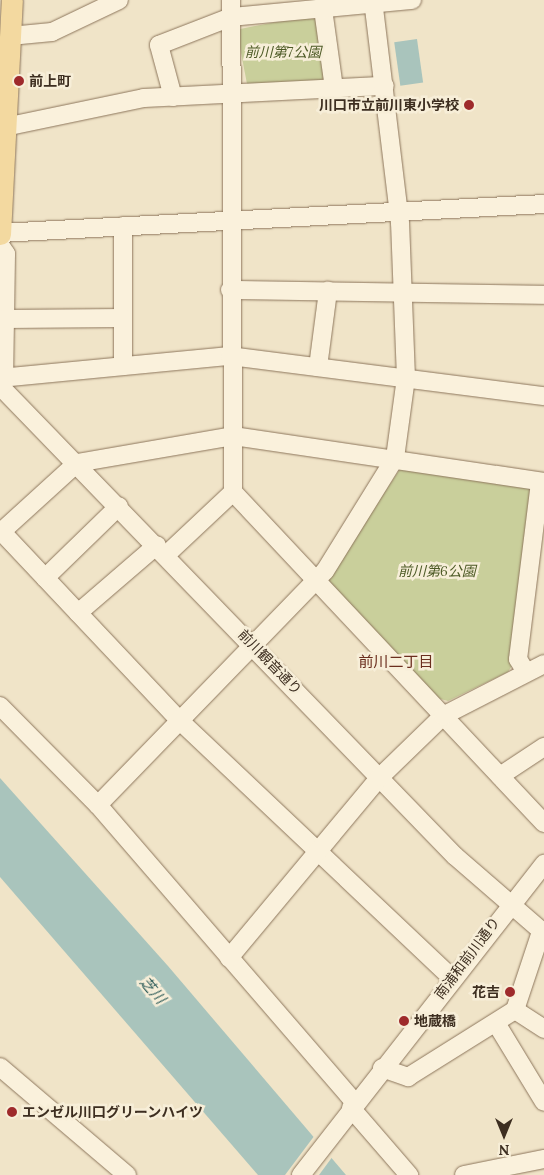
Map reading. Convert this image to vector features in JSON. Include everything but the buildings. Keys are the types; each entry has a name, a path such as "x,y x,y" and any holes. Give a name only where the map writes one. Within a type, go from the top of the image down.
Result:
{"main road":[{"path":"0,233 12,0"}],"street":[{"path":"10,36 52,32 118,0"},
{"path":"173,97 159,45 230,9 323,9 374,2 412,0"},
{"path":"98,805 317,580 395,458 406,378 400,213 374,2"},
{"path":"230,9 233,222 230,356 233,492 544,823"},
{"path":"323,9 334,88"},
{"path":"4,127 144,98 384,86"},
{"path":"0,233 544,204"},
{"path":"122,226 123,366"},
{"path":"0,245 6,254 2,381 123,366 230,356 544,396"},
{"path":"230,290 328,290 544,295"},
{"path":"318,367 328,290"},
{"path":"5,319 123,318"},
{"name":"前川観音通り","path":"2,381 77,463 254,644 380,777 508,904 543,932"},
{"path":"452,978 179,720 0,532 77,463 233,436 395,458 542,482 518,659 526,672"},
{"path":"78,613 162,550 233,492"},
{"path":"45,578 119,506"},
{"path":"229,958 316,851 380,777 442,716 544,664"},
{"path":"0,706 98,805 229,958 409,1175"},
{"path":"500,776 544,747"},
{"name":"南浦和前川通り","path":"301,1175 508,904 544,864"},
{"path":"382,1068 408,1078 515,1010 543,932"},
{"path":"515,1010 544,1029"},
{"path":"496,1023 544,1102"},
{"path":"0,1068 127,1175"},
{"path":"464,1175 512,1171 544,1159"}],"green space":[{"name":"前川第7公園","path":"317,14 330,81 249,96 237,30"},
{"name":"前川第6公園","path":"402,466 528,486 534,492 513,664 508,672 448,701 437,698 329,583 330,574"}],"water":[{"path":"417,39 423,83 400,86 394,42"},
{"name":"芝川","path":"0,778 168,966 346,1175 258,1175 0,877"}],"pier":[{"path":"315,1135 333,1156 319,1175 285,1175"}],"place":[{"name":"前上町","path":"19,81"},
{"name":"川口市立前川東小学校","path":"469,105"},
{"name":"花吉","path":"510,992"},
{"name":"地蔵橋","path":"404,1021"},
{"name":"エンゼル川口グリーンハイツ","path":"12,1112"}],"district":[{"name":"前川二丁目","path":"396,662"}]}
